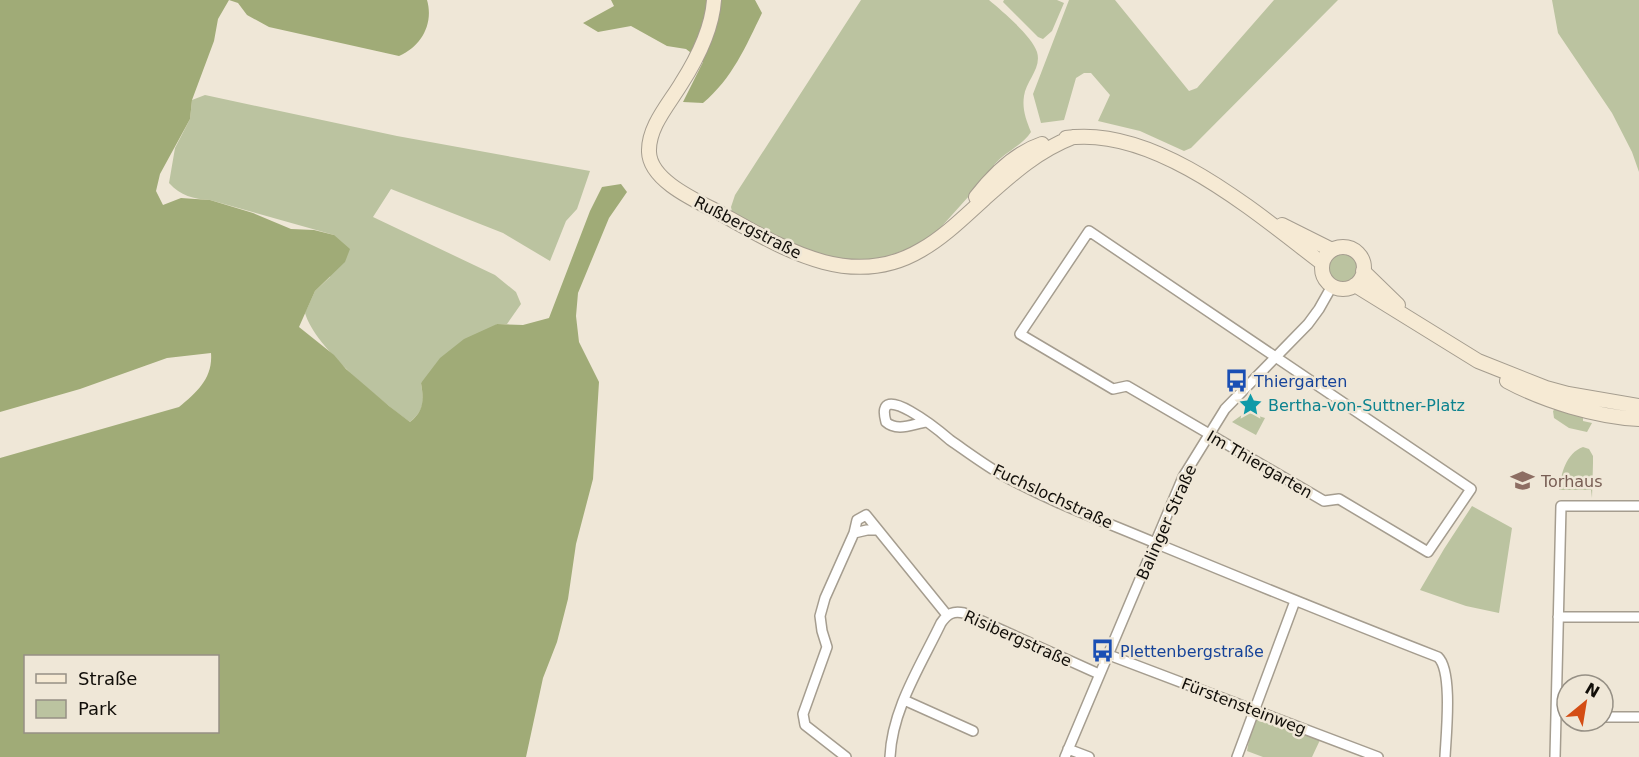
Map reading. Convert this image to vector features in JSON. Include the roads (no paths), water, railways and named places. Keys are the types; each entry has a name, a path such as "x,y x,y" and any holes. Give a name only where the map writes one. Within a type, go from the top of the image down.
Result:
{"street":[{"name":"Rußbergstraße","path":"714,0 711,21 698,56 667,104 652,134 649,152 652,164 658,173 683,193 776,245 824,262 859,267 889,264 922,250 961,219 991,179 1020,155 1044,143 1073,137 1112,138 1153,152 1193,172 1253,211 1322,263 1323,273 1332,286"},
{"name":"Rußbergstraße","path":"1253,211 1332,250 1338,247 1352,249 1361,258 1363,271 1418,324"},
{"name":"Im Thiergarten","path":"1089,231 1471,489 1428,552 1339,499 1324,501 1208,434 1127,386 1113,389 1020,334 1089,231"},
{"path":"1322,263 1325,256 1332,250"},
{"path":"1332,286 1342,288 1354,285 1360,279 1363,271"},
{"name":"Rußbergstraße","path":"1354,285 1502,378 1541,397 1572,407 1639,419"},
{"name":"Balinger Straße","path":"1067,753 1178,489 1208,434 1228,405 1314,317 1332,286"},
{"name":"Rußbergstraße","path":"1478,361 1559,392 1639,406"},
{"name":"Fuchslochstraße","path":"926,422 998,472 1072,508 1155,542"},
{"path":"1557,673 1561,506 1639,506"},
{"path":"846,757 805,725 803,714 826,647 820,616 825,598 854,533 857,520 866,515 947,615"},
{"path":"854,533 878,530"},
{"path":"1155,542 1295,601 1438,657 1443,662 1447,679 1445,757"},
{"path":"1237,757 1295,601"},
{"name":"Risibergstraße","path":"890,757 894,727 904,700 947,615 955,611 1100,674"},
{"path":"1558,616 1639,617"},
{"name":"Fürstensteinweg","path":"1109,655 1378,757"},
{"path":"904,700 973,731"},
{"path":"1615,717 1639,717"},
{"path":"1555,757 1556,733"},
{"path":"1067,753 1089,757"}],"place":[{"name":"Thiergarten","path":"1236,381"},
{"name":"Bertha-von-Suttner-Platz","path":"1250,405"},
{"name":"Torhaus","path":"1523,481"},
{"name":"Plettenbergstraße","path":"1102,651"}]}
